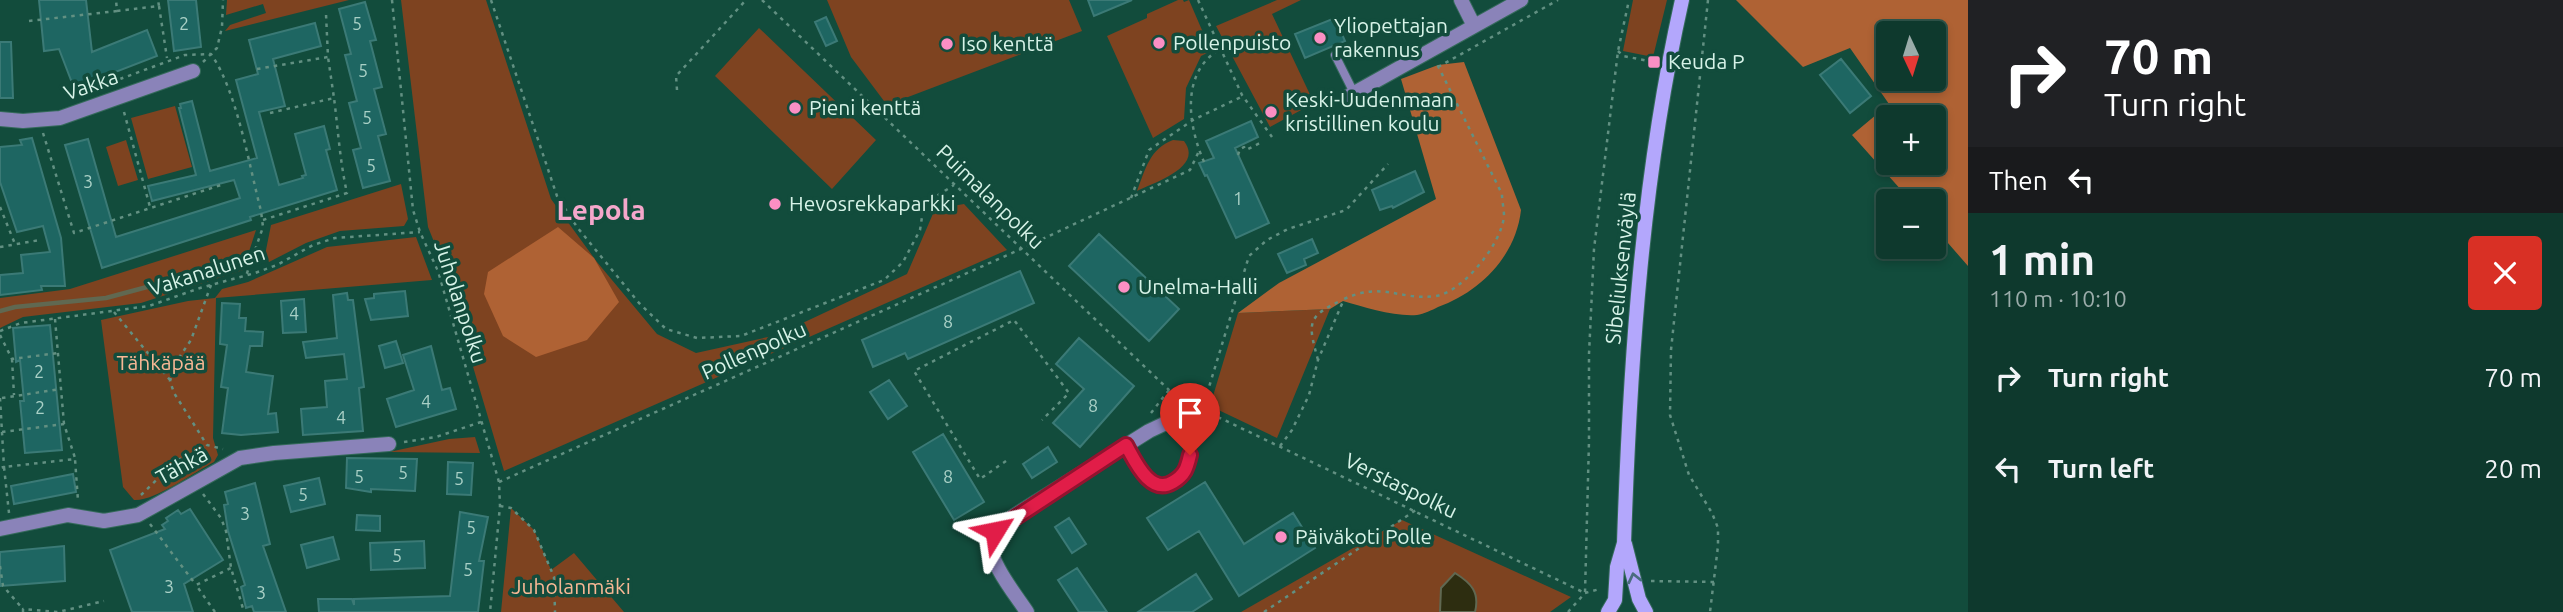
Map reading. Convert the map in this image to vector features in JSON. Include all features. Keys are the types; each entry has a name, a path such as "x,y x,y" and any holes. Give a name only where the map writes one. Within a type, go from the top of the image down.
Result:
{"main road":[{"name":"Sibeliuksenväylä","path":"1608,612 1615,600 1617,567 1624,543 1633,353 1649,192 1668,63 1682,0"},
{"name":"Sibeliuksenväylä","path":"1624,543 1639,599 1646,612"}],"street":[{"path":"1461,0 1474,26"},
{"path":"1351,95 1521,0"},
{"name":"Vakka","path":"0,119 60,118 193,71"},
{"path":"1027,612 995,562 990,548 995,531 1126,445 1183,415"},
{"name":"Tähkä","path":"0,529 68,515 104,522 194,484 240,458 388,444"}],"lane":[{"path":"1335,55 1351,95"},
{"path":"1126,445 1142,473 1154,484 1169,485 1184,474 1190,455 1190,440 1183,415"}],"path":[{"path":"116,0 117,11"},
{"path":"158,0 167,60"},
{"path":"193,71 216,48 222,27 223,0"},
{"name":"Juholanpolku","path":"392,0 413,210 438,271 499,482 500,506 490,612"},
{"path":"491,0 557,196 594,249 639,303 666,329 697,338 741,337 884,280 903,262 909,251 920,230 924,204 954,185"},
{"path":"677,90 676,76 746,0"},
{"name":"Puimalanpolku","path":"762,0 1169,390 1202,410"},
{"path":"1198,0 1243,96 1272,137"},
{"path":"1318,360 1311,328 1313,319 1328,307 1374,289 1414,296 1438,296 1473,273 1486,255 1497,237 1504,217 1502,194 1438,67 1558,0"},
{"path":"1629,0 1618,51 1623,56 1654,62"},
{"path":"1707,0 1671,350 1670,415 1689,475 1718,528 1710,612"},
{"path":"29,21 159,6"},
{"path":"262,220 347,193 328,57 326,14"},
{"path":"1204,162 1190,108 1193,85 1206,60 1220,49"},
{"name":"Verstaspolku","path":"1202,410 1585,593 1590,441 1589,354 1594,249 1618,51"},
{"path":"120,79 185,55 211,54"},
{"path":"211,54 221,67 230,90 262,220 260,239 246,276"},
{"path":"257,69 328,57"},
{"path":"1131,198 1149,149 1193,120 1243,96"},
{"path":"120,97 150,207"},
{"path":"270,113 334,97"},
{"path":"39,120 74,233 224,184"},
{"path":"1247,150 1261,143"},
{"name":"Pollenpolku","path":"499,482 1131,198 1190,170 1199,151"},
{"path":"1202,410 1249,256 1267,240 1287,229 1346,210 1388,163"},
{"path":"0,207 15,244"},
{"name":"Vakanalunen","path":"0,333 21,323 149,306 277,265 313,245 335,238 420,232"},
{"path":"0,247 40,240"},
{"path":"170,381 176,362 191,340 211,285"},
{"path":"1280,446 1293,430 1310,395 1318,360 1344,299"},
{"path":"114,312 170,381 174,393 207,445"},
{"path":"55,319 64,424 75,459 78,501"},
{"path":"1006,461 980,479 914,371 1014,320 1069,393 1042,420"},
{"path":"0,333 12,359 14,396"},
{"path":"12,359 58,352"},
{"path":"9,516 2,468 0,398 61,389"},
{"path":"388,444 436,437 481,422"},
{"path":"2,432 64,424"},
{"path":"215,612 139,507 176,461 207,445 231,451 240,458"},
{"path":"2,468 75,459"},
{"path":"194,484 221,517 226,531 231,568 243,611 236,612"},
{"path":"500,506 511,508 534,530 554,577 555,612"},
{"path":"1264,612 1416,510"},
{"path":"0,566 3,586 23,611 58,612 104,601"},
{"path":"197,585 231,568"}],"green space":[{"path":"227,0 349,0 225,31 230,25 266,13 263,4 226,15"},
{"path":"401,0 486,0 551,199 597,262 657,334 696,353 777,335 907,274 935,209 964,204 1007,250 504,471 463,333 452,286 428,227"},
{"name":"Iso kenttä","path":"827,0 1069,0 1082,31 887,105 851,57"},
{"name":"Pollenpuisto","path":"1178,0 1189,0 1211,51 1201,56 1186,88 1184,119 1153,138 1107,36"},
{"path":"1277,0 1301,0 1272,14 1314,103 1270,127 1216,26"},
{"path":"1633,0 1667,0 1653,57 1623,51"},
{"name":"Pieni kenttä","path":"759,28 876,140 832,189 715,76"},
{"path":"175,106 192,167 148,179 131,118"},
{"path":"126,140 138,180 118,186 106,147"},
{"path":"1173,140 1184,141 1188,159 1175,172 1137,191 1154,154"},
{"path":"401,184 408,219 404,226 340,231 306,243 269,262 265,255 271,225"},
{"path":"256,230 243,270 141,303 23,317 0,328 0,298 70,289"},
{"name":"Tähkäpää","path":"416,237 432,280 216,298 213,438 218,455 214,462 174,485 152,496 134,500 123,487 101,320 188,301 215,298 222,289 248,282 327,247"},
{"path":"1330,309 1277,438 1210,406 1238,313"},
{"path":"475,437 480,453 389,452 449,439"},
{"name":"Juholanmäki","path":"511,508 534,530 551,570 574,553 624,612 501,612"},
{"path":"1402,520 1571,597 1550,612 1241,612"}],"shaded area":[{"path":"1736,0 1968,0 1968,266 1946,241 1946,189 1900,189 1888,175 1946,175 1946,105 1888,105 1880,91 1946,91 1946,21 1876,21 1876,85 1850,48 1803,67"},
{"path":"1464,62 1521,210 1512,242 1493,270 1468,292 1417,315 1389,313 1343,301 1330,309 1238,313 1279,283 1436,199 1401,79 1438,65"},
{"path":"1876,115 1876,162 1852,135"},
{"path":"558,227 594,258 619,302 587,340 536,357 503,336 484,294 488,272"},
{"path":"1455,573 1473,589 1476,599 1475,612 1440,612 1441,588"}],"building":[{"path":"39,0 86,0 92,52 147,30 157,56 74,88 59,49 44,51"},
{"path":"168,0 196,0 201,47 174,51"},
{"path":"1088,0 1132,0 1094,16"},
{"path":"365,2 376,40 370,41 382,87 374,89 386,134 378,136 390,181 363,188 353,150 361,148 349,103 357,101 345,55 351,54 339,9"},
{"path":"826,17 837,41 826,46 815,22"},
{"name":"Yliopettajan rakennus","path":"1335,18 1345,41 1305,58 1295,34"},
{"path":"315,23 321,46 273,59 285,106 259,112 279,185 306,175 295,134 324,126 330,149 326,150 337,190 102,268 65,145 88,139 116,237 240,198 234,180 152,201 148,186 196,175 180,104 192,101 210,171 257,158 236,80 258,74 249,40"},
{"path":"0,42 11,42 13,98 0,98"},
{"path":"1841,59 1871,96 1850,113 1820,75"},
{"path":"1251,121 1258,137 1235,148 1269,223 1236,238 1199,163 1214,158 1206,141"},
{"path":"32,138 61,238 65,286 41,286 42,290 0,295 0,275 23,273 21,255 50,252 43,226 17,232 0,182 0,147 22,145 20,140"},
{"path":"1415,171 1424,192 1393,208 1392,206 1380,210 1372,190"},
{"name":"Unelma-Halli","path":"1099,234 1179,309 1149,341 1069,266"},
{"path":"1312,239 1318,253 1304,259 1306,265 1287,273 1278,254"},
{"path":"1020,271 1034,303 908,359 905,353 873,367 862,340"},
{"path":"405,291 408,316 371,320 365,299 374,298 374,294"},
{"path":"347,293 348,300 353,300 364,387 359,388 363,431 303,435 301,409 327,407 325,381 347,379 344,354 306,358 303,342 337,338 333,295"},
{"path":"304,299 306,332 283,333 281,301"},
{"path":"222,303 240,304 239,318 246,318 245,331 263,332 262,346 250,346 246,372 273,376 268,414 276,413 278,432 241,435 222,433 228,388 221,387 227,345 220,344"},
{"path":"50,325 62,450 25,453 20,401 24,401 20,360 16,362 13,328"},
{"path":"1079,338 1134,386 1080,447 1053,423 1084,389 1056,364"},
{"path":"396,341 403,363 385,368 379,346"},
{"path":"431,346 442,390 450,388 456,409 396,427 387,399 414,390 403,355"},
{"path":"889,380 907,406 888,419 870,392"},
{"path":"943,434 984,502 954,520 913,452"},
{"path":"1048,447 1057,462 1032,478 1023,464"},
{"path":"347,458 417,459 415,491 371,489 371,492 346,488"},
{"path":"448,462 473,463 471,495 447,494"},
{"path":"73,474 76,492 14,504 11,486"},
{"path":"319,478 325,504 291,512 284,486"},
{"name":"Päiväkoti Polle","path":"1205,482 1244,544 1293,513 1315,548 1239,596 1199,531 1168,550 1147,518"},
{"path":"255,483 270,544 263,546 286,612 254,612 252,606 246,608 241,587 245,585 228,531 224,505 228,504 225,492"},
{"path":"190,509 223,560 184,584 193,612 132,612 110,550 165,529 162,525 168,521 166,518 178,510 181,514"},
{"path":"460,512 488,517 479,561 484,561 478,612 319,612 318,599 352,599 354,605 354,599 450,596"},
{"path":"357,515 380,516 380,531 356,530"},
{"path":"1069,518 1086,544 1072,553 1055,527"},
{"path":"333,537 339,559 307,568 301,545"},
{"path":"424,541 425,568 371,570 370,543"},
{"path":"64,546 65,581 0,586 0,552"},
{"path":"1077,568 1107,612 1079,612 1058,580"},
{"path":"1196,574 1212,599 1192,612 1138,612"}],"waterway":[{"path":"0,311 15,307 106,298 147,287"}],"place":[{"name":"Yliopettajan rakennus","path":"1320,38"},
{"name":"Pollenpuisto","path":"1159,43"},
{"name":"Iso kenttä","path":"947,44"},
{"name":"Keuda P","path":"1654,62"},
{"name":"Pieni kenttä","path":"795,108"},
{"name":"Keski-Uudenmaan kristillinen koulu","path":"1271,112"},
{"name":"Hevosrekkaparkki","path":"775,204"},
{"name":"Unelma-Halli","path":"1124,287"},
{"name":"Päiväkoti Polle","path":"1281,537"}],"district":[{"name":"Lepola","path":"601,210"}],"route":[{"path":"995,531 1004,522 1126,445 1142,473 1154,484 1165,486 1184,474 1190,455"}]}
